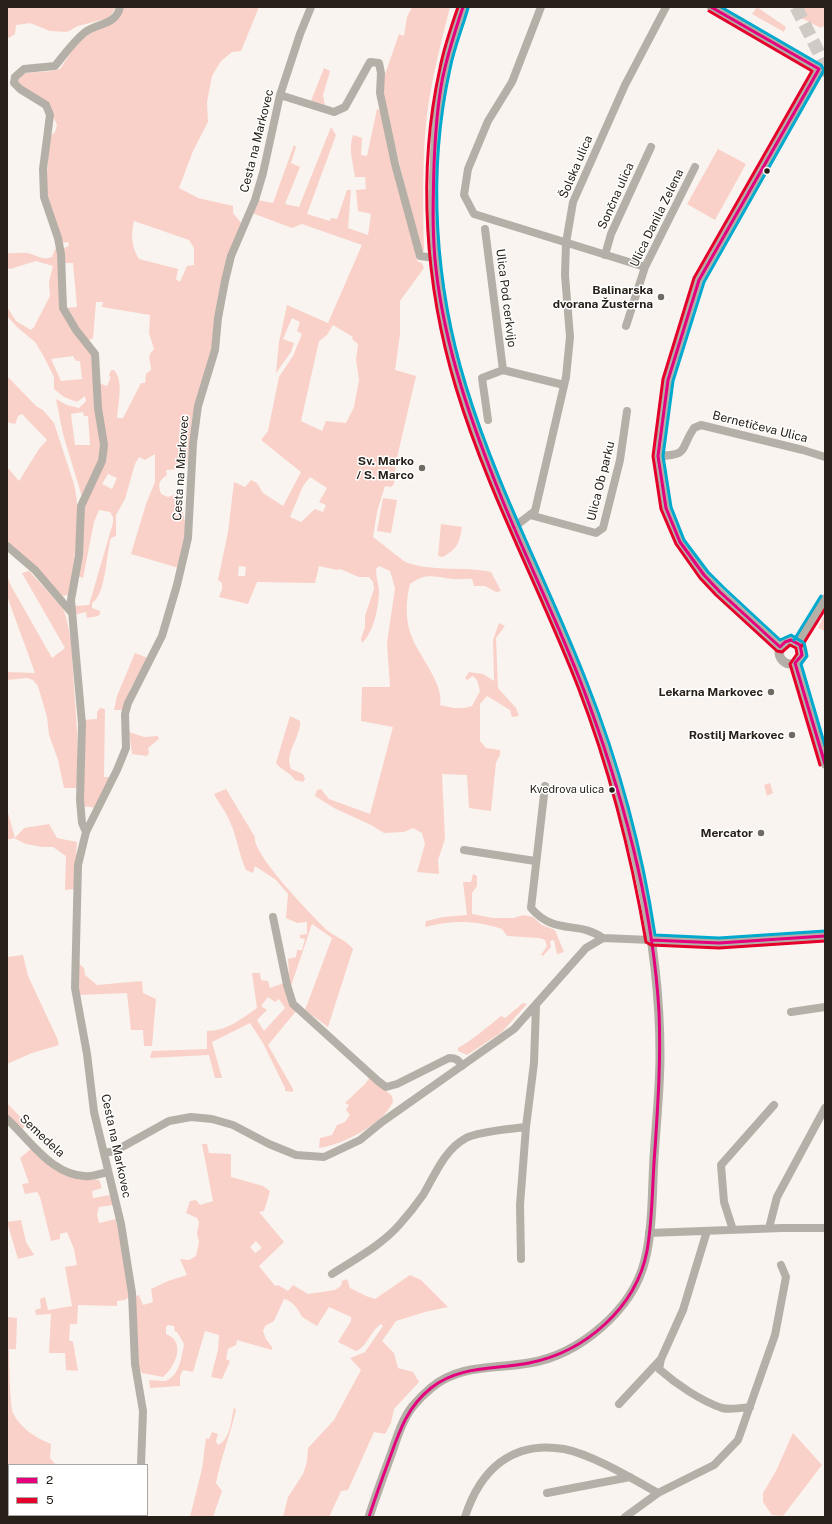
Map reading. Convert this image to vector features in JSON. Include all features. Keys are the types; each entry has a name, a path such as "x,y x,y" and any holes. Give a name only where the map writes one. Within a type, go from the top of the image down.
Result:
{"street":[{"name":"Cesta na Markovec","path":"86,832 82,823 80,800 82,724 70,600 80,538 81,506 102,461 104,445 98,408 95,354 76,330 63,308 61,254 58,238 44,197 43,169 50,115 46,105 20,89 14,83 15,77 24,69 55,66 85,32 109,22 119,12 120,7"},
{"name":"Cesta na Markovec","path":"141,1464 143,1411 135,1364 132,1294 121,1224 94,1112 87,1054 75,988 78,865 86,832 117,770 126,748 125,714 128,704 162,636 177,585 188,538 193,443 198,406 215,350 218,318 231,256 255,200 263,173 280,95 300,34 311,7"},
{"path":"369,1517 398,1436 411,1408 434,1385 461,1371 530,1363 548,1359 584,1341 611,1317 627,1300 638,1281 645,1261 649,1233 660,1053 651,940 642,884 628,827 592,712 570,655 514,527 476,430 460,384 438,287 435,258 433,188 435,132 443,75 463,7"},
{"path":"541,7 512,82 485,128 468,168 464,195 474,214 645,267"},
{"name":"Šolska ulica","path":"514,527 535,511 564,385 570,337 565,275 566,243 573,202 625,85 666,7"},
{"path":"711,7 822,71 699,280 668,380 658,456 666,508 680,542 704,575 720,592 780,647 782,659 788,663 795,663 802,655 802,648 798,643 788,641 780,647"},
{"path":"280,95 334,112 345,107 370,62 379,64 381,73 380,93 395,164 420,256 435,258"},
{"name":"Sončna ulica","path":"605,255 612,234 651,147"},
{"name":"Ulica Danila Zelena","path":"626,326 645,267 695,167"},
{"name":"Ulica Pod cerkvijo","path":"485,229 503,370"},
{"path":"488,420 482,378 503,370 564,385"},
{"name":"Ulica Ob parku","path":"530,515 596,533 602,528 620,460 627,411"},
{"name":"Bernetičeva Ulica","path":"658,456 676,456 683,451 694,428 700,425 803,450 825,457"},
{"path":"7,546 35,570 71,612"},
{"path":"798,643 825,599"},
{"path":"795,663 825,764"},
{"path":"545,786 535,862 531,908 539,918 550,924 595,932 603,938"},
{"path":"464,850 535,862"},
{"path":"273,917 287,985 293,1004 378,1081 386,1087 397,1084 449,1058 455,1058 460,1061 462,1066"},
{"path":"104,1153 115,1151 169,1121 190,1117 212,1119 233,1125 270,1144 296,1155 324,1157 360,1140 382,1122 514,1029 586,948 603,938 719,943 825,936"},
{"path":"521,1259 520,1205 526,1127 534,1063 536,1005"},
{"path":"791,1012 825,1007"},
{"path":"733,1230 724,1202 721,1165 774,1105"},
{"path":"769,1228 777,1197 825,1108"},
{"name":"Semedela","path":"7,1119 51,1162 62,1170 77,1175 90,1176 108,1172"},
{"path":"332,1274 388,1236 400,1224 422,1197 445,1157 456,1145 468,1137 500,1130 526,1127"},
{"path":"649,1233 769,1228 825,1228"},
{"path":"707,1231 683,1310 661,1359 659,1369 672,1381 688,1391 723,1408 750,1408"},
{"path":"625,1517 658,1492 714,1465 738,1440 775,1336 786,1277 781,1265"},
{"path":"619,1404 661,1359"},
{"path":"465,1517 470,1502 480,1482 498,1462 516,1453 540,1448 565,1449 597,1461 658,1492"},
{"path":"547,1493 630,1477"}],"shaded area":[{"path":"7,7 116,7 109,18 78,26 67,32 50,31 30,23 16,25 15,34 9,38 7,36"},
{"path":"122,7 259,7 241,51 232,52 221,61 212,76 207,102 208,122 193,151 179,188 198,198 233,206 233,213 242,224 213,345 192,419 187,465 180,465 180,469 166,470 167,475 162,479 159,488 161,494 168,497 182,492 181,502 186,528 179,568 131,554 146,504 155,482 155,454 145,460 139,457 135,464 125,499 116,515 116,536 111,538 109,545 103,583 97,599 92,603 92,608 100,611 100,614 98,616 87,618 86,612 73,615 74,606 89,605 113,523 113,517 110,512 99,510 94,522 83,578 77,576 84,505 105,462 98,383 107,386 111,377 109,376 111,370 114,370 120,386 117,418 123,418 141,383 145,383 146,374 151,370 150,354 154,349 149,333 150,315 102,307 103,302 96,302 93,338 87,341 65,308 77,307 73,263 63,263 64,248 69,246 68,242 63,243 49,210 46,186 50,136 55,132 57,125 53,116 20,86 18,80 25,73 60,69 73,49 84,38 96,30","holes":["134,221 189,240 194,248 194,265 187,266 180,282 176,279 178,269 139,259 134,250 132,240","108,474 117,478 112,489 102,484"]},
{"path":"412,7 450,7 434,74 425,131 423,200 424,251 421,250 391,130 382,83 399,34 404,36 407,17"},
{"path":"757,7 786,27 784,32 752,14"},
{"path":"795,7 825,7 825,25 821,28 795,15"},
{"path":"324,68 330,71 323,95 325,106 311,101"},
{"path":"377,109 381,110 418,262 422,263 424,268 400,301 400,334 395,370 416,376 396,462 394,484 391,487 385,486 377,512 373,537 402,560 418,566 470,569 491,572 501,591 496,592 485,586 474,586 472,579 455,579 431,576 421,578 410,584 407,603 409,629 414,643 439,688 440,705 464,708 472,706 480,691 477,680 473,676 467,680 465,678 469,672 483,674 494,681 493,640 499,623 505,626 496,638 498,688 516,708 519,716 512,717 510,710 487,696 480,704 480,741 486,748 500,750 500,756 496,763 491,811 469,808 467,775 442,774 445,839 438,860 439,874 417,872 425,844 422,833 413,828 404,832 384,833 371,825 334,808 315,796 317,790 321,789 329,799 370,814 393,727 361,721 362,687 390,687 387,643 395,588 390,571 379,566 376,569 379,590 377,611 373,626 362,643 361,639 365,627 365,616 374,589 373,582 369,577 359,577 340,569 337,570 319,566 315,583 257,582 248,604 219,597 222,589 222,583 218,580 228,532 234,482 245,487 251,480 257,483 263,493 283,506 301,472 261,440 268,431 279,377 293,356 302,334 297,331 300,322 292,318 283,339 294,343 291,352 276,373 279,342 287,305 328,323 362,245 302,224 292,228 252,213 257,200 273,203 294,145 296,147 291,163 300,167 285,204 299,207 331,127 336,135 307,214 330,221 331,218 337,219 347,190 351,190 348,228 368,235 371,214 358,211 356,190 366,189 365,177 355,177 351,150 353,135 362,138 361,155 367,156","holes":["333,325 353,337 352,339 358,344 356,360 359,380 354,407 346,423 326,421 322,431 301,421 319,341 327,335","310,477 327,488 319,502 326,505 323,512 315,509 301,522 290,517 303,486","239,566 246,567 245,576 238,576"]},
{"path":"718,149 746,164 715,220 687,204"},
{"path":"55,249 58,249 61,310 91,354 101,455 82,497 63,434 56,399 67,405 79,408 86,401 85,396 77,402 64,397 54,389 54,377 35,342 17,327 7,316 7,307 16,321 31,330 34,327 50,296 49,282 53,266 36,261 10,269 7,268 7,253 27,253 42,258 52,257","holes":["73,356 76,361 80,361 82,379 61,381 51,359","83,412 84,416 88,416 90,445 75,445 71,414"]},
{"path":"7,376 36,406 43,410 54,423 74,484 77,501 77,538 69,595 62,596 7,541 7,467 19,481 39,449 47,440 22,414 18,416 15,424 7,422"},
{"path":"383,498 397,500 391,533 377,531"},
{"path":"441,524 462,527 457,545 452,551 443,557 438,556"},
{"path":"29,571 63,608 66,617 71,640 77,732 78,788 64,788 58,760 49,735 47,717 38,686 33,680 27,678 7,680 7,672 35,673 7,596 7,575 10,584 52,658 65,648 22,573"},
{"path":"825,614 825,631 818,628"},
{"path":"135,653 148,658 130,689 123,710 114,710 117,696"},
{"path":"100,708 105,709 104,777 111,777 96,808 83,806 82,720 97,719 97,712"},
{"path":"290,716 300,721 300,727 291,751 289,763 291,769 303,774 305,779 303,782 295,780 276,763"},
{"path":"129,732 144,737 158,736 159,739 148,748 149,753 147,756 132,754"},
{"path":"770,783 773,793 767,796 764,785"},
{"path":"226,789 255,837 256,845 273,870 298,900 328,931 345,941 353,949 328,1027 305,1010 332,938 312,924 290,989 288,959 296,957 297,950 302,950 305,939 300,938 300,935 307,934 307,922 297,923 286,918 288,894 276,880 255,866 253,873 246,870 230,822 214,794"},
{"path":"7,809 15,838 24,828 49,824 57,838 77,842 74,889 65,890 66,856 53,847 42,847 26,844 14,838 7,840"},
{"path":"473,874 477,876 477,886 472,893 472,914 493,918 514,918 523,915 533,917 542,925 555,930 564,952 557,954 554,940 550,941 551,947 543,956 541,955 547,946 545,940 539,938 507,936 502,929 482,924 455,922 425,927 426,921 443,917 467,915 463,882 471,882"},
{"path":"23,955 28,976 59,1045 32,1053 7,1064 7,957"},
{"path":"75,960 84,968 85,975 97,985 142,981 143,993 156,999 152,1046 144,1046 143,1030 131,1030 127,993 78,995"},
{"path":"252,973 260,973 261,980 268,981 270,988 284,983 297,1010 268,1045 293,1089 293,1092 285,1091 285,1088 263,1043 250,1023 212,1042 222,1078 215,1078 209,1055 150,1058 152,1051 207,1049 207,1031 227,1027 257,1008","holes":["268,997 275,1002 279,999 285,1008 264,1031 257,1020 267,1010 261,1006"]},
{"path":"523,1003 527,1004 502,1032 467,1055 458,1051 458,1048 475,1037 501,1016 505,1018"},
{"path":"370,1077 392,1096 393,1102 388,1110 361,1132 339,1143 319,1148 320,1138 332,1135 337,1125 345,1122 350,1115 346,1110 349,1105 345,1103 365,1084"},
{"path":"7,1103 26,1123 22,1130 7,1116"},
{"path":"202,1144 207,1144 209,1153 231,1154 231,1177 263,1186 270,1191 264,1211 259,1212 284,1242 259,1266 275,1286 278,1285 288,1291 293,1285 308,1294 335,1290 341,1286 342,1281 347,1279 350,1288 375,1299 410,1275 421,1280 448,1307 396,1321 382,1341 394,1353 398,1368 413,1372 419,1382 394,1409 391,1423 385,1434 374,1432 348,1490 341,1491 329,1517 283,1517 288,1497 303,1474 307,1462 308,1448 334,1420 361,1370 350,1358 365,1352 383,1326 381,1324 374,1330 363,1346 356,1351 338,1342 351,1321 351,1317 329,1307 317,1326 302,1317 293,1303 284,1299 274,1321 265,1326 263,1331 266,1339 272,1347 272,1350 237,1340 236,1345 228,1349 226,1359 230,1361 222,1379 211,1377 218,1350 219,1335 205,1331 193,1372 183,1370 180,1376 180,1386 150,1388 149,1380 164,1381 169,1379 173,1376 181,1360 184,1344 177,1332 175,1332 174,1326 168,1325 166,1327 166,1334 176,1343 177,1355 167,1373 163,1377 142,1373 138,1367 136,1296 139,1295 143,1305 153,1302 151,1289 168,1281 187,1275 180,1259 189,1260 196,1256 199,1242 197,1234 199,1222 197,1218 186,1213 190,1201 196,1200 200,1205 213,1201","holes":["256,1241 262,1248 255,1253 250,1247"]},
{"path":"32,1148 72,1174 99,1180 102,1188 92,1191 93,1198 110,1195 113,1205 99,1207 97,1214 99,1223 116,1219 130,1296 125,1300 117,1301 117,1306 78,1305 77,1324 70,1324 69,1340 73,1342 78,1371 66,1370 65,1353 49,1353 51,1314 36,1315 35,1310 41,1308 40,1299 45,1297 48,1310 72,1306 65,1267 77,1265 74,1249 67,1232 60,1234 60,1239 51,1241 40,1197 37,1192 25,1194 22,1184 29,1183 20,1158"},
{"path":"21,1220 26,1242 34,1255 18,1259 7,1222"},
{"path":"7,1312 8,1317 17,1318 16,1349 9,1349 10,1393 13,1413 24,1428 40,1439 51,1444 50,1458 55,1464 8,1464 8,1516 15,1517 7,1517"},
{"path":"234,1407 236,1410 216,1483 222,1491 213,1517 190,1517 202,1469 206,1438 209,1439 212,1432 218,1434 216,1441 218,1445 226,1438 230,1428"},
{"path":"793,1433 822,1465 783,1516 772,1515 763,1502 763,1493 776,1471"}],"tunnel":[{"path":"796,7 825,65"}],"transit line":[{"name":"5","path":"458,7 442,60 433,107 428,148 428,229 431,269 437,310 445,349 456,388 483,464 498,502 563,650 600,749 610,781 634,877 646,942 651,945 719,948 825,941"},
{"name":"2","path":"369,1517 400,1430 410,1412 423,1395 431,1388 454,1375 529,1363 570,1349 588,1338 620,1309 632,1291 641,1272 647,1251 651,1213 659,1080 659,1012 651,934 635,856 614,779 589,704 569,652 502,499 470,415 453,357 440,299 433,231 436,134 442,81 451,44 463,7"},
{"name":"2","path":"711,7 819,69 699,280 668,380 658,456 666,508 680,542 704,575 720,592 780,647 785,642 791,640 800,645 802,655 795,663 825,764"},
{"path":"721,7 821,65 824,70 704,282 673,381 663,456 671,507 684,540 708,572 780,640 791,635 804,643 807,656 801,664 825,746"},
{"path":"468,8 450,69 438,148 438,229 441,269 447,309 455,348 478,424 492,461 572,646 599,714 609,744 636,839 650,903 655,935 719,938 825,931"},
{"name":"5","path":"709,11 812,71 694,278 663,379 653,456 661,509 676,544 700,578 716,595 777,651 782,652 790,645 796,648 797,654 790,664 820,765"},
{"path":"794,640 821,596"},
{"name":"5","path":"802,646 825,609"},
{"name":"2","path":"651,940 719,943 825,936"}],"place":[{"name":"Balinarska dvorana Žusterna","path":"661,297"},
{"name":"Sv. Marko / S. Marco","path":"422,468"},
{"name":"Lekarna Markovec","path":"771,692"},
{"name":"Rostilj Markovec","path":"792,735"},
{"name":"Kvedrova ulica","path":"612,790"},
{"name":"Mercator","path":"761,833"}]}
